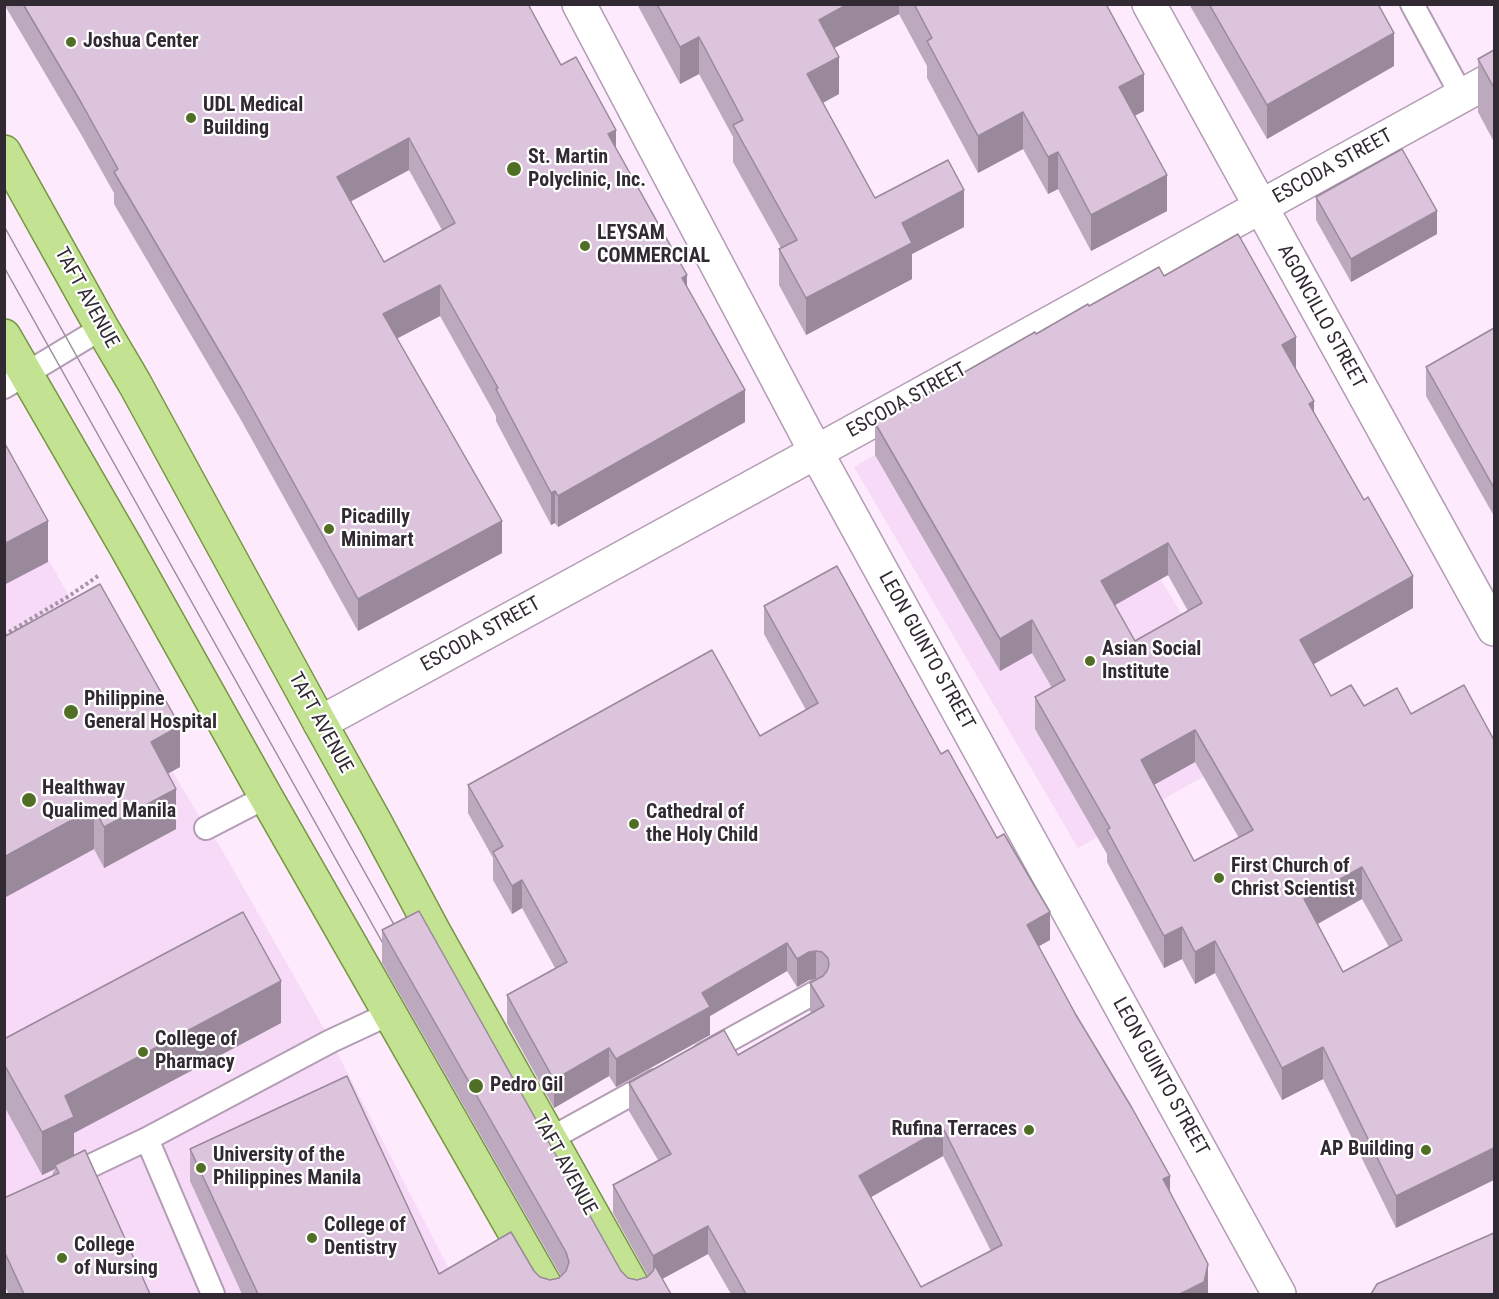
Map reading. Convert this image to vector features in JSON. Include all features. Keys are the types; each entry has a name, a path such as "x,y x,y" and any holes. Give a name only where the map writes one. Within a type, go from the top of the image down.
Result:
{"main road":[{"name":"TAFT AVENUE","path":"4,152 135,384 435,934 637,1294"},
{"path":"4,336 15,381 126,547 389,1014 550,1294"}],"street":[{"name":"LEON GUINTO STREET","path":"579,4 816,452 1279,1294"},
{"name":"AGONCILLO STREET","path":"1149,4 1494,629"},
{"name":"ESCODA STREET","path":"320,723 1494,78"}],"lane":[{"path":"1412,4 1462,96"},
{"path":"15,381 102,328"},
{"path":"206,828 266,797"},
{"path":"550,1139 816,992"},
{"path":"45,1188 147,1139 331,1041 389,1014"},
{"path":"147,1139 213,1294"}],"path":[{"path":"4,635 69,596"}],"shaded area":[{"name":"Asian Social Institute","path":"875,455 1160,579 1262,743 1078,848 854,467"},
{"name":"University of the Philippines Manila","path":"4,481 206,828 218,843 331,1041 462,1294 5,1294"}],"building":[{"path":"23,4 528,4 561,65 576,57 616,130 608,134 687,275 682,278 745,390 558,496 555,491 551,493 496,389 498,388 440,285 383,314 502,521 358,599 241,388 114,172 118,169","holes":["409,138 455,223 384,262 337,177"]},
{"path":"657,4 848,4 819,20 839,57 807,74 875,198 948,160 964,190 902,223 912,243 806,298 779,249 797,240 733,125 743,120 699,37 680,47"},
{"path":"914,4 1106,4 1144,74 1119,87 1167,175 1091,215 1058,152 1048,157 1023,112 978,136 927,41 932,38"},
{"path":"1209,4 1378,4 1394,33 1267,105"},
{"path":"1494,50 1494,88 1478,59"},
{"path":"1402,149 1437,211 1351,259 1316,197"},
{"path":"1238,234 1296,337 1282,345 1314,401 1309,404 1364,500 1368,497 1413,576 1300,640 1331,696 1351,685 1364,706 1397,688 1411,714 1464,685 1494,740 1494,1148 1396,1196 1323,1047 1282,1068 1215,941 1195,952 1182,927 1164,936 1107,830 1110,828 1035,697 1065,680 1032,620 1000,639 875,423 1035,332 1036,334 1159,267 1164,276","holes":["1168,543 1202,603 1135,641 1101,581","1195,730 1253,830 1194,861 1141,760","1362,867 1402,940 1343,972 1304,899"]},
{"path":"1494,328 1494,488 1426,367"},
{"path":"4,442 48,521 4,544"},
{"path":"837,566 941,754 948,750 997,838 1004,834 1050,912 1027,925 1076,1015 1170,1176 1163,1179 1208,1264 1204,1282 1180,1294 746,1294 708,1226 653,1256 613,1185 671,1154 629,1083 724,1030 738,1055 824,1006 810,983 827,971 828,958 822,952 816,951 797,959 787,943 702,993 710,1007 616,1059 609,1048 554,1080 507,995 567,962 522,880 512,886 493,852 503,846 468,785 712,650 760,736 818,703 764,606","holes":["943,1128 1002,1245 921,1287 859,1176"]},
{"path":"100,584 180,726 151,742 176,789 104,827 94,808 4,857 4,637"},
{"path":"419,911 621,1271 628,1278 637,1280 647,1277 655,1266 671,1294 258,1294 190,1149 347,1076 439,1274 511,1232 540,1277 550,1280 559,1278 566,1271 569,1262 566,1252 382,930"},
{"path":"243,912 281,981 65,1096 74,1117 42,1132 4,1064 4,1039"},
{"name":"College of Nursing","path":"85,1150 150,1294 24,1294 4,1251 4,1198 59,1173 55,1165"},
{"path":"1494,1233 1494,1294 1371,1294 1377,1284"}],"tram line":[{"path":"4,226 402,939"},
{"path":"4,267 390,956"}],"place":[{"name":"Joshua Center","path":"71,42"},
{"name":"UDL Medical Building","path":"191,118"},
{"name":"St. Martin Polyclinic, Inc.","path":"514,169"},
{"name":"LEYSAM COMMERCIAL","path":"585,246"},
{"name":"Picadilly Minimart","path":"329,529"},
{"name":"Asian Social Institute","path":"1090,661"},
{"name":"Philippine General Hospital","path":"71,712"},
{"name":"Healthway Qualimed Manila","path":"29,800"},
{"name":"Cathedral of the Holy Child","path":"634,824"},
{"name":"First Church of Christ Scientist","path":"1219,878"},
{"name":"College of Pharmacy","path":"143,1052"},
{"name":"Pedro Gil","path":"476,1086"},
{"name":"Rufina Terraces","path":"1029,1130"},
{"name":"AP Building","path":"1426,1150"},
{"name":"University of the Philippines Manila","path":"201,1168"},
{"name":"College of Dentistry","path":"312,1238"},
{"name":"College of Nursing","path":"62,1258"}]}
